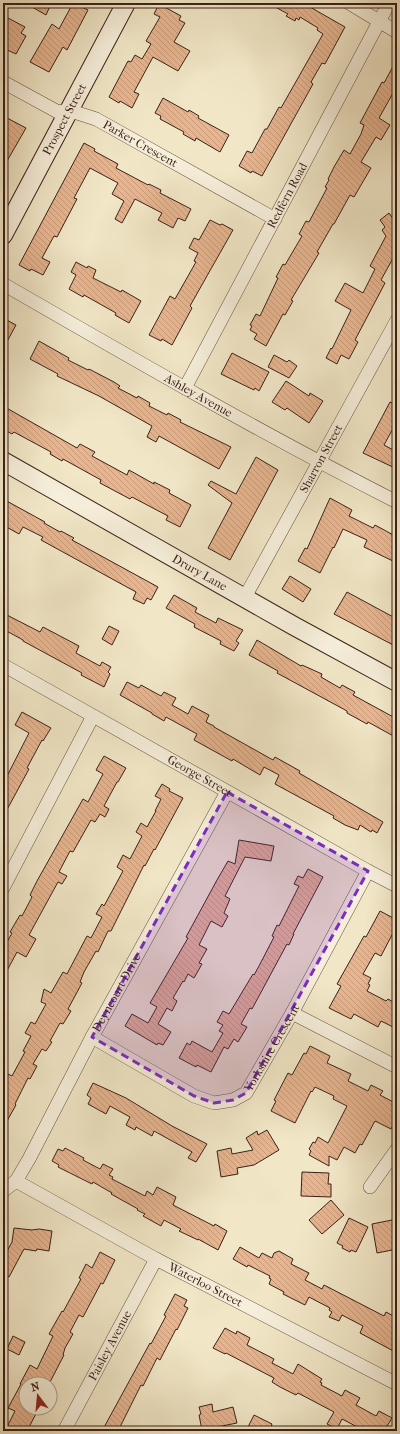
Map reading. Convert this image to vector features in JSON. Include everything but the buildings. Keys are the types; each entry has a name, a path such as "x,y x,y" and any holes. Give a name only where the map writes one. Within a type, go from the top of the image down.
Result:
{"street":[{"name":"Prospect Street","path":"3,235 126,3"},
{"path":"349,3 397,32"},
{"name":"Redfern Road","path":"185,388 389,3"},
{"name":"Parker Crescent","path":"3,82 58,112 68,110 96,119 275,220"},
{"name":"Ashley Avenue","path":"3,284 185,388 319,462 397,502"},
{"name":"Sharron Street","path":"245,597 397,320"},
{"name":"Drury Lane","path":"3,461 397,682"},
{"name":"George Street","path":"3,665 397,886"},
{"path":"3,888 93,716"},
{"name":"Deyncourt Drive","path":"3,1191 16,1181 29,1159 92,1037 227,792"},
{"name":"Yorkshire Crescent","path":"92,1037 194,1096 214,1102 233,1100 246,1093 292,1013 368,871"},
{"path":"292,1013 397,1066"},
{"path":"370,1187 397,1149"},
{"name":"Waterloo Street","path":"16,1181 156,1259 397,1384"},
{"name":"Paisley Avenue","path":"64,1431 156,1259"}],"highlighted area":[{"path":"227,792 368,871 246,1093 233,1100 214,1103 194,1096 92,1037"}]}
